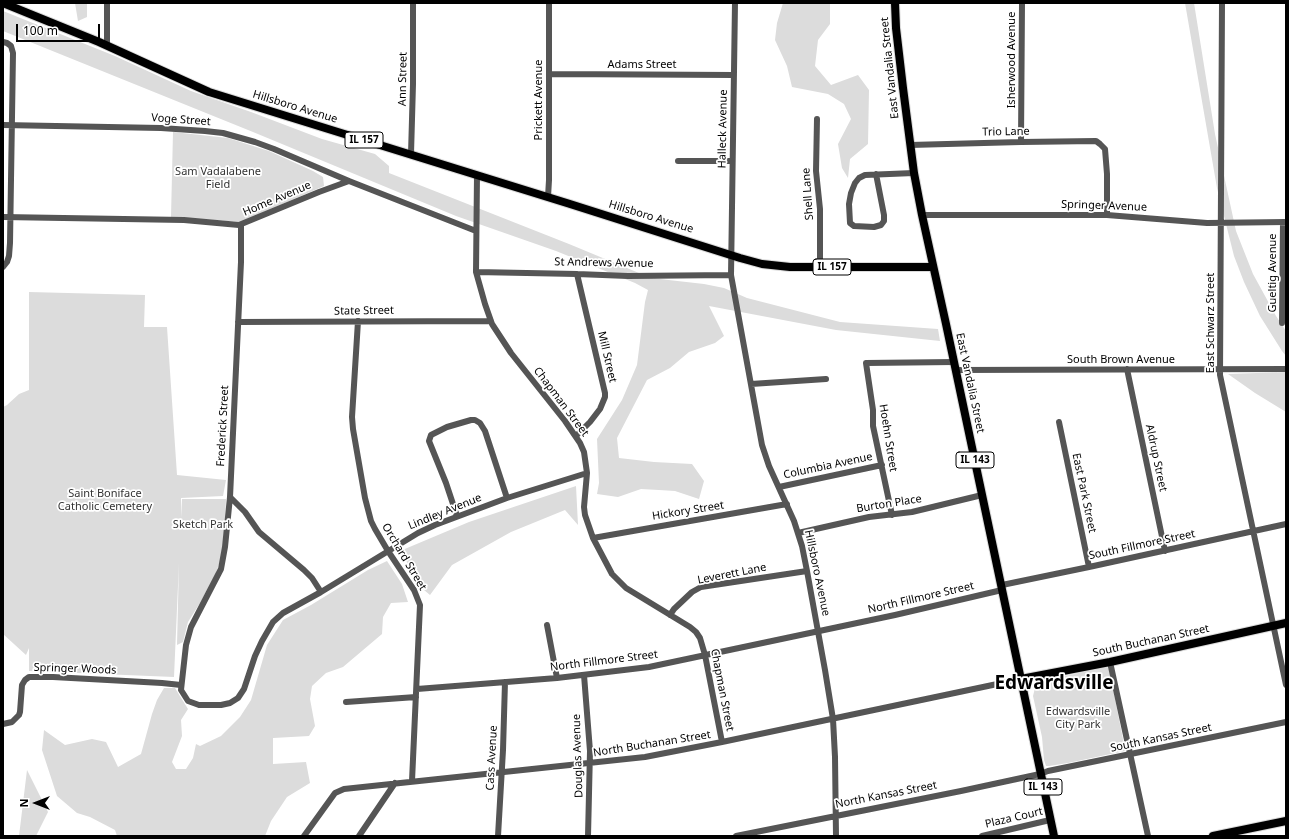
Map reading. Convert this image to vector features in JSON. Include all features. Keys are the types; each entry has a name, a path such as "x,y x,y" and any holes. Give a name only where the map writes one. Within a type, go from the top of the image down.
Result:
{"main road":[{"name":"Hillsboro Avenue","path":"3,3 107,46 209,92 411,154 732,256"},
{"name":"East Vandalia Street","path":"895,3 898,44 910,145 922,215 1054,836"},
{"name":"IL 157","path":"732,256 762,264 790,267 933,267"},
{"name":"South Buchanan Street","path":"1021,679 1110,662 1286,623"},
{"path":"1214,836 1286,821"}],"street":[{"path":"107,3 107,46"},
{"name":"Ann Street","path":"411,154 413,3"},
{"name":"Prickett Avenue","path":"548,197 550,74 549,3"},
{"name":"Halleck Avenue","path":"732,256 735,3"},
{"name":"Isherwood Avenue","path":"1021,142 1022,3"},
{"name":"East Schwarz Street","path":"1222,3 1220,370 1286,685"},
{"path":"3,268 9,256 13,53 12,48 5,43"},
{"name":"Adams Street","path":"550,74 734,75"},
{"name":"Shell Lane","path":"817,119 816,171 820,209 820,267"},
{"name":"Voge Street","path":"3,125 161,128 222,133 274,149 349,181"},
{"name":"Trio Lane","path":"910,145 1096,141 1102,145 1104,149 1107,174 1107,215"},
{"path":"678,161 732,161"},
{"path":"876,174 884,221 881,225 874,227 854,226 850,223 849,204 855,183 860,178 865,174 914,173"},
{"name":"Chapman Street","path":"477,175 476,272 491,321 511,353 576,436 584,452 587,473 584,507 585,515 593,538 609,569 619,582 626,588 690,627 696,632 703,644 722,742"},
{"path":"349,181 476,231"},
{"name":"Home Avenue","path":"3,218 184,220 235,226 241,225 349,181"},
{"name":"Springer Avenue","path":"922,215 1107,215 1207,223 1284,222"},
{"name":"Gueltig Avenue","path":"1282,323 1284,222"},
{"name":"Frederick Street","path":"230,497 241,262 241,225"},
{"name":"Hillsboro Avenue","path":"732,256 731,275 762,445 769,466 787,504 798,533 807,571 818,631 833,719 836,836"},
{"name":"St Andrews Avenue","path":"476,272 628,276 731,275"},
{"name":"Mill Street","path":"576,436 600,409 605,398 577,274"},
{"name":"Orchard Street","path":"358,321 352,417 353,437 365,498 371,521 388,552 414,590 420,605 412,781"},
{"name":"State Street","path":"238,322 491,321"},
{"name":"South Brown Avenue","path":"866,363 1127,370 1286,369"},
{"name":"Hoehn Street","path":"866,363 873,410 873,426 892,515"},
{"name":"Aldrup Street","path":"1127,370 1165,551"},
{"path":"750,384 826,379"},
{"path":"457,516 429,441 430,435 452,426 471,420 476,420 480,423 485,431 507,498"},
{"name":"East Park Street","path":"1059,422 1089,567"},
{"name":"Columbia Avenue","path":"779,487 882,465"},
{"name":"Lindley Avenue","path":"321,592 418,533 457,516 507,498 587,473"},
{"name":"Burton Place","path":"798,533 869,516 912,512 982,495"},
{"path":"230,497 245,512 259,532 304,570 312,578 321,592 283,613 273,622 254,656 244,689 234,701 221,706 199,706 186,699 181,690 186,645 191,627 216,579 224,558 230,497"},
{"name":"Hickory Street","path":"593,538 787,504"},
{"name":"South Fillmore Street","path":"1002,588 1089,567 1286,524"},
{"name":"Leverett Lane","path":"670,615 674,609 692,592 701,588 807,571"},
{"name":"North Fillmore Street","path":"417,689 557,678 640,669 818,631 1002,588"},
{"path":"547,625 557,678"},
{"path":"1110,662 1148,836"},
{"name":"Douglas Avenue","path":"584,675 591,764 588,836"},
{"name":"Springer Woods","path":"3,724 12,722 19,715 22,685 29,677 59,677 181,685"},
{"name":"North Buchanan Street","path":"304,836 334,793 344,789 591,764 645,757 1021,679"},
{"name":"Cass Avenue","path":"498,836 505,682"},
{"path":"346,702 416,697"},
{"name":"South Kansas Street","path":"1040,774 1048,771 1286,722"},
{"name":"North Kansas Street","path":"736,836 1040,774"},
{"path":"359,836 395,783"},
{"name":"Plaza Court","path":"982,836 1050,820"}],"green space":[{"path":"75,3 87,3 87,17 78,21"},
{"path":"783,3 830,3 830,24 818,40 815,66 831,85 858,75 869,90 868,144 850,159 848,178 842,168 838,144 851,119 844,104 828,94 792,87 787,66 775,40 777,23"},
{"path":"1185,3 1194,3 1215,134 1236,231 1253,274 1286,331 1286,356 1260,316 1234,256 1217,188"},
{"path":"3,11 115,56 191,91 322,139 375,154 389,166 389,173 651,278 704,284 724,288 747,298 840,322 938,329 940,341 836,330 709,306 724,336 715,343 689,352 670,368 647,380 617,438 619,458 692,464 704,481 699,499 675,491 641,489 618,497 597,494 599,483 597,439 622,400 637,365 645,302 648,290 635,283 556,251 456,216 3,31"},
{"name":"Sam Vadalabene Field","path":"173,132 228,138 269,151 323,177 324,186 241,222 171,217"},
{"name":"Saint Boniface Catholic Cemetery","path":"29,292 145,295 144,327 167,327 177,475 226,480 223,496 181,498 181,518 182,499 226,499 221,559 215,575 188,622 183,642 177,645 179,563 174,677 29,671 29,648 26,655 3,634 3,407 19,394 29,390"},
{"path":"1286,372 1286,412 1228,374"},
{"path":"576,486 578,525 565,510 511,532 452,565 430,595 424,590 400,551 469,522"},
{"path":"387,561 402,584 408,602 391,603 383,617 382,634 343,667 326,673 312,686 310,699 315,726 309,736 273,738 273,764 306,762 310,783 287,797 271,821 265,836 117,836 115,830 90,817 77,813 57,796 42,750 44,730 65,745 92,739 106,742 118,767 141,754 157,700 164,688 175,688 188,709 181,720 182,736 172,762 176,769 186,769 193,758 196,744 200,746 221,736 240,717 251,700 267,645 283,620 311,605 368,570"},
{"name":"Edwardsville City Park","path":"1105,667 1109,669 1125,751 1046,766 1042,737 1033,696 1035,688 1041,682"},
{"path":"27,770 48,812 36,836 19,836"}],"district":[{"name":"Edwardsville","path":"1054,684"}],"park label":[{"name":"Sketch Park","path":"203,525"}]}
